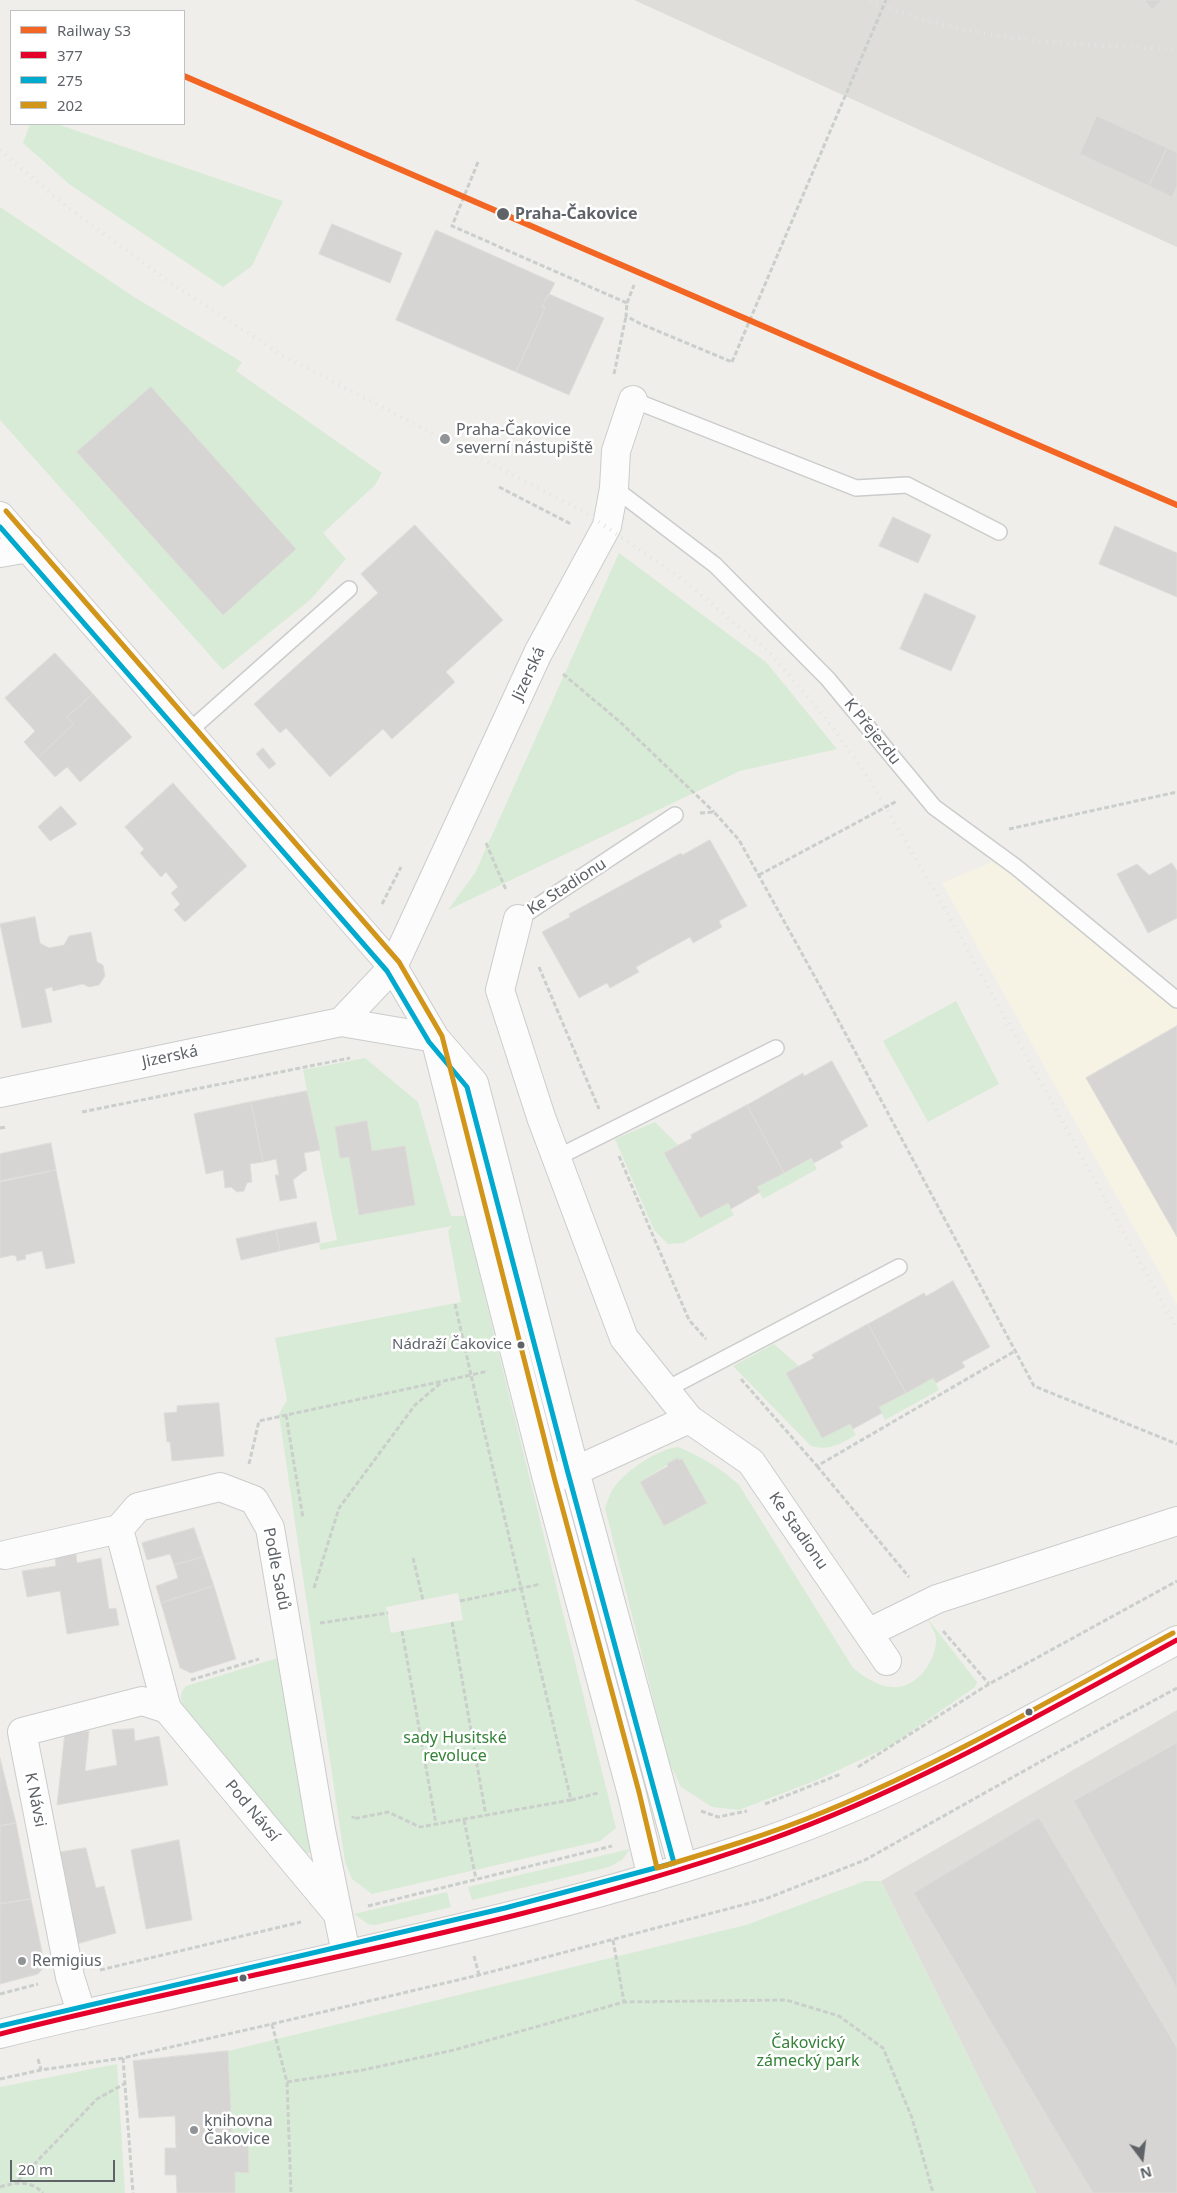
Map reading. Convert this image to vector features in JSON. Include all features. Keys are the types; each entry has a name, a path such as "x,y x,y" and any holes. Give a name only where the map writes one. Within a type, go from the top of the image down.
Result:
{"street":[{"name":"Jizerská","path":"341,1022 393,967 538,653 607,526 614,488 616,451 633,400"},
{"path":"0,516 393,967 435,1038 474,1082 575,1470 684,1868"},
{"path":"0,553 29,548"},
{"name":"Ke Stadionu","path":"518,919 500,990 556,1158 624,1338 689,1419 751,1462 887,1661"},
{"name":"Jizerská","path":"0,1093 341,1022 435,1038"},
{"path":"435,1038 547,1479 629,1784 652,1878"},
{"path":"547,1479 575,1470 689,1419"},
{"path":"5,1555 119,1530 138,1507 220,1487"},
{"name":"Podle Sadů","path":"220,1487 254,1500 270,1528 321,1830 346,1954"},
{"path":"868,1633 936,1598 1177,1521"},
{"path":"119,1530 165,1699"},
{"path":"0,2034 507,1915 652,1878 768,1841 852,1808 943,1765 1177,1640"},
{"name":"K Návsi","path":"82,2015 70,1976 22,1732 142,1701 165,1699"},
{"name":"Pod Návsí","path":"165,1699 337,1913"}],"lane":[{"path":"633,400 856,488 907,485 999,532"},
{"name":"K Přejezdu","path":"614,488 715,565 828,679 934,807 1016,867 1177,1000"},
{"path":"188,732 349,589"},
{"name":"Ke Stadionu","path":"518,919 675,815"},
{"path":"556,1158 776,1048"},
{"path":"665,1390 899,1267"}],"path":[{"path":"626,316 732,362 886,0"},
{"path":"478,162 452,226 626,303"},
{"path":"633,400 610,393 626,316 626,303 634,285"},
{"path":"499,487 576,527"},
{"path":"538,653 619,721 714,812 739,840 821,988 1034,1386 1177,1444"},
{"path":"759,876 919,790"},
{"path":"975,837 1177,792"},
{"path":"675,815 714,812"},
{"path":"458,827 484,837 518,919"},
{"path":"537,963 689,1320 817,1466 903,1569 942,1630 989,1684"},
{"path":"76,1113 353,1057"},
{"path":"0,1128 9,1126"},
{"path":"455,1304 571,1800"},
{"path":"817,1466 1015,1351"},
{"path":"220,1487 246,1475 259,1422 471,1375"},
{"path":"314,1588 339,1508 415,1405 442,1381"},
{"path":"286,1416 303,1521"},
{"path":"413,1558 423,1600"},
{"path":"313,1579 316,1597"},
{"path":"460,1601 521,1588"},
{"path":"319,1616 320,1624 388,1613"},
{"path":"452,1622 486,1816"},
{"path":"402,1631 436,1824"},
{"path":"165,1699 291,1649"},
{"path":"0,2078 123,2058 272,2024 479,1975 765,1898 865,1860 1177,1688"},
{"path":"353,1819 388,1812 420,1827 571,1800 605,1792"},
{"path":"464,1820 476,1879"},
{"path":"613,1940 624,2002"},
{"path":"472,1949 479,1975"},
{"path":"0,1994 46,1982"},
{"path":"287,2082 363,2070 454,2050 624,2002 786,2000 838,2016 883,2048 912,2118 934,2193"},
{"path":"272,2024 287,2082 291,2193"},
{"path":"123,2058 133,2193"},
{"path":"38,2059 41,2070"},
{"path":"0,2187 18,2181 97,2099 126,2083"},
{"path":"18,2181 36,2186 43,2193"}],"shaded area":[{"path":"634,0 1177,0 1177,247"},
{"path":"995,861 1177,1008 1177,1304 942,883"},
{"path":"1177,1710 1177,2193 1036,2193 881,1881"}],"green space":[{"path":"30,125 60,125 283,201 252,266 223,287 69,184 23,143"},
{"path":"0,207 134,297 242,362 236,371 382,473 375,485 323,533 346,559 310,600 223,670 0,420"},
{"path":"619,553 766,662 837,749 740,771 448,910 475,873"},
{"path":"956,1001 999,1084 928,1122 883,1041"},
{"name":"sady Husitské revoluce","path":"365,1058 418,1102 451,1216 465,1216 616,1828 600,1841 372,1894 352,1879 345,1862 279,1414 287,1400 275,1338 461,1302 448,1231 452,1226 320,1250 319,1244 337,1240 303,1070","holes":["458,1593 463,1620 391,1633 386,1607"]},
{"path":"655,1122 678,1145 664,1153 700,1218 727,1203 734,1215 683,1243 668,1244 654,1230 615,1139"},
{"path":"810,1157 817,1169 763,1199 757,1187"},
{"path":"774,1344 799,1366 786,1373 822,1438 849,1423 856,1435 829,1447 811,1446 733,1366"},
{"path":"933,1378 939,1390 885,1420 879,1407"},
{"path":"678,1447 703,1459 725,1473 739,1485 853,1668 880,1685 898,1687 913,1681 920,1676 930,1663 935,1647 935,1634 927,1618 977,1682 975,1687 890,1746 817,1780 739,1810 712,1807 681,1787 669,1762 605,1508 613,1488 627,1473 652,1456","holes":["678,1458 679,1460 682,1459 706,1503 664,1526 640,1482"]},
{"path":"592,1579 644,1780 636,1782 584,1581"},
{"path":"278,1658 283,1660 312,1852 305,1854 187,1714 181,1700 183,1689 186,1686"},
{"path":"630,1849 622,1860 609,1867 472,1900 468,1887"},
{"name":"Čakovický zámecký park","path":"865,1881 881,1881 1036,2193 235,2193 235,2172 249,2173 248,2137 232,2137 228,2051 746,1925"},
{"path":"447,1892 451,1907 375,1925 368,1924 354,1914"},
{"path":"117,2064 125,2193 0,2193 0,2087"}],"building":[{"path":"1145,0 1162,0 1152,9"},
{"path":"1097,116 1167,148 1149,186 1080,154"},
{"path":"1167,148 1177,153 1177,186 1172,197 1149,186"},
{"path":"332,224 402,253 390,283 319,254"},
{"path":"436,230 555,283 542,307 545,308 516,372 396,320"},
{"path":"549,294 604,318 569,395 516,372 545,308 542,307"},
{"path":"151,387 296,549 223,615 77,452"},
{"path":"893,517 931,535 918,563 879,546"},
{"path":"415,525 503,620 446,672 455,682 392,739 383,729 330,777 286,728 280,733 254,704 378,593 361,574"},
{"path":"1115,526 1177,553 1177,597 1099,564"},
{"path":"925,593 976,616 951,671 900,649"},
{"path":"55,653 93,694 67,717 73,724 38,758 24,742 35,731 5,698"},
{"path":"93,694 132,737 80,782 67,767 55,777 38,758 73,724 67,717"},
{"path":"263,748 276,764 269,769 256,754"},
{"path":"173,783 247,866 185,922 174,910 180,904 171,893 178,887 166,872 161,877 140,853 144,849 125,827"},
{"path":"61,806 77,824 50,841 38,827"},
{"path":"710,840 747,906 719,921 722,927 693,943 690,937 636,967 639,972 610,988 607,983 579,998 542,932 570,917 569,914 681,853 682,855"},
{"path":"1172,863 1177,871 1177,918 1148,933 1117,874 1137,864 1149,875"},
{"path":"35,917 40,943 49,948 64,945 69,936 91,932 97,962 103,965 105,976 99,985 89,987 83,984 53,991 52,987 45,989 52,1022 22,1028 0,924"},
{"path":"1177,1026 1177,1237 1086,1078"},
{"path":"832,1061 868,1126 840,1142 843,1147 814,1163 811,1158 784,1173 747,1105 803,1073 804,1076"},
{"path":"307,1091 320,1150 304,1153 307,1170 293,1180 297,1198 280,1201 275,1175 279,1175 276,1159 263,1162 251,1102"},
{"path":"251,1102 263,1162 250,1164 252,1182 247,1183 244,1191 237,1192 231,1187 225,1188 223,1170 206,1174 194,1114"},
{"path":"747,1105 784,1173 757,1187 760,1192 731,1209 728,1203 700,1218 664,1153 692,1138 691,1135"},
{"path":"367,1121 372,1151 405,1146 415,1205 359,1215 349,1157 340,1158 335,1127"},
{"path":"51,1143 56,1170 0,1182 0,1154"},
{"path":"56,1170 75,1263 46,1269 42,1251 25,1255 26,1259 17,1261 16,1256 13,1255 0,1258 0,1181"},
{"path":"316,1222 320,1242 280,1251 276,1230"},
{"path":"276,1230 280,1251 241,1260 236,1239"},
{"path":"953,1281 990,1347 962,1362 965,1367 936,1383 933,1378 906,1393 868,1324 924,1293 926,1296"},
{"path":"868,1324 906,1393 879,1407 882,1413 853,1429 850,1424 822,1438 786,1373 814,1358 812,1355"},
{"path":"219,1403 224,1456 172,1461 170,1442 167,1442 164,1413 177,1412 177,1406"},
{"path":"678,1458 679,1460 682,1459 707,1503 664,1526 640,1482"},
{"path":"194,1528 204,1557 174,1565 170,1554 147,1560 142,1543"},
{"path":"76,1554 77,1563 101,1558 109,1609 116,1608 119,1625 67,1634 60,1591 27,1597 22,1571 56,1566 55,1557"},
{"path":"204,1557 214,1586 161,1603 156,1586 178,1578 174,1565"},
{"path":"214,1586 236,1659 191,1673 180,1668 161,1603"},
{"path":"134,1729 135,1741 159,1736 168,1785 57,1805 65,1732 89,1731 85,1771 117,1765 112,1730"},
{"path":"1177,1743 1177,1989 1074,1801"},
{"path":"0,1758 16,1823 0,1826"},
{"path":"1039,1818 1177,2048 1177,2193 1093,2193 914,1893"},
{"path":"16,1823 31,1899 0,1904 0,1826"},
{"path":"179,1840 192,1920 146,1929 131,1850"},
{"path":"86,1848 96,1888 104,1886 116,1933 73,1945 55,1853"},
{"path":"31,1899 45,1966 38,1974 0,1984 0,1904"},
{"path":"228,2051 232,2137 248,2137 249,2173 235,2172 235,2193 177,2193 176,2175 165,2175 165,2148 176,2148 175,2116 139,2118 133,2061"}],"railway":[{"path":"870,0 944,25 982,33 1060,43 1177,49"},
{"path":"0,150 62,203 175,286 282,355 584,512 677,575 770,653 824,716 868,777 939,898 1177,1329"}],"rail line":[{"name":"S3","path":"185,76 1177,505"}],"transit line":[{"name":"202","path":"6,511 399,962 442,1036 554,1477 639,1792 657,1868 721,1849 784,1827 871,1792 1002,1727 1173,1633"},
{"name":"275","path":"0,527 387,971 429,1042 467,1087 568,1473 674,1863 505,1908 0,2026"},
{"name":"377","path":"0,2034 481,1924 672,1872 766,1841 820,1821 924,1774 1026,1722 1177,1640"}],"place":[{"name":"Praha-Čakovice","path":"503,214"},
{"name":"Praha-Čakovice severní nástupiště","path":"445,439"},
{"name":"Nádraží Čakovice","path":"521,1345"},
{"name":"Remigius","path":"22,1961"},
{"name":"knihovna Čakovice","path":"194,2130"}]}
